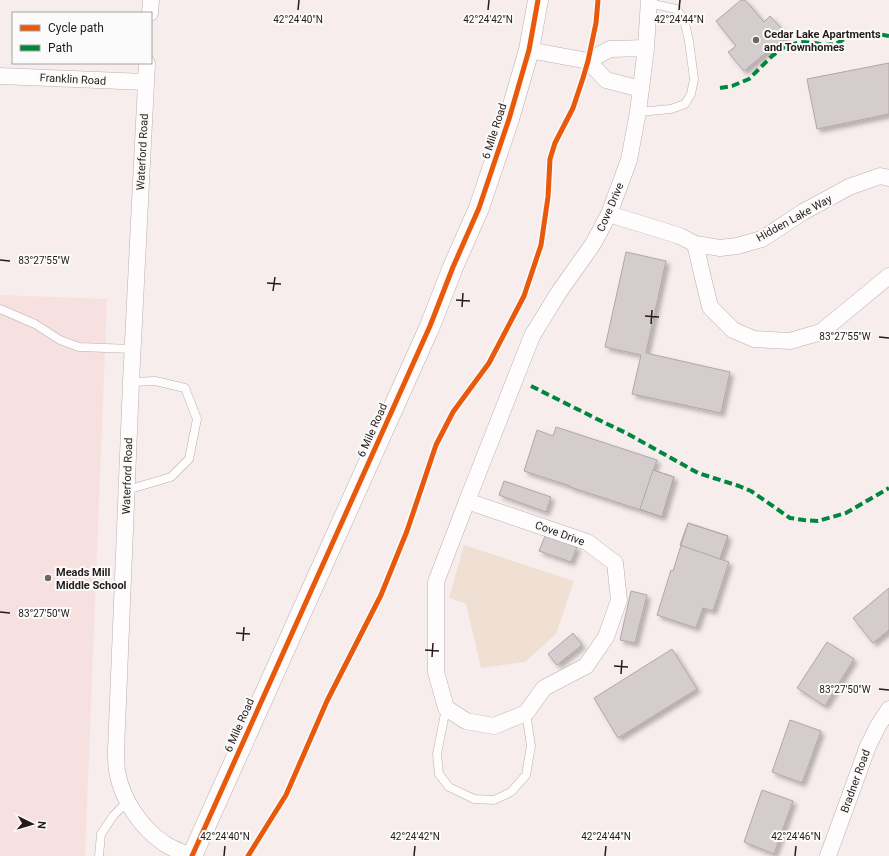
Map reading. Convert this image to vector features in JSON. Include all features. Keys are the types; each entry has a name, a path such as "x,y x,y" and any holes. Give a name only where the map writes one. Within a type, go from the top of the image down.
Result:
{"street":[{"path":"150,12 151,0"},
{"name":"6 Mile Road","path":"191,856 430,326 453,267 479,208 509,119 529,50 538,0"},
{"name":"Cove Drive","path":"446,708 436,672 436,582 532,336 559,292 593,244 609,214 629,160 641,89 646,48 649,2"},
{"path":"588,61 610,48 646,48"},
{"path":"529,50 588,61 606,80 641,89"},
{"name":"Waterford Road","path":"147,64 131,382 116,750 117,770 120,785 133,813 143,825 166,845 191,856"},
{"name":"Franklin Road","path":"0,76 146,82"},
{"name":"Hidden Lake Way","path":"609,214 680,236 695,244 720,248 737,246 762,238 803,212 849,188 880,176 889,178"},
{"path":"695,244 710,307 733,330 754,339 790,341 821,332 889,276"},
{"name":"Cove Drive","path":"467,501 588,542 615,563 619,600 606,637 586,666 544,688 526,713"},
{"path":"446,708 466,721 494,726 526,713"},
{"name":"Bradner Road","path":"828,856 868,746 889,709"}],"lane":[{"path":"638,112 671,109 685,104 691,94 694,79 689,41 684,19 676,9 649,2"},
{"path":"0,309 35,324 60,340 79,347 133,349"},
{"path":"127,490 171,477 189,459 197,419 185,388 155,381 131,382"},
{"path":"446,708 437,754 439,774 448,786 474,800 494,800 511,792 526,775 531,746 526,713"},
{"path":"99,856 101,834 113,816 128,801"}],"shaded area":[{"name":"Meads Mill Middle School","path":"0,295 107,299 85,856 0,856"},
{"path":"464,545 574,581 556,634 525,662 481,668 466,604 449,598"}],"building":[{"name":"Cedar Lake Apartments and Townhomes","path":"741,0 745,0 764,22 770,16 787,35 744,71 728,52 736,46 716,21"},
{"path":"889,63 889,114 817,129 807,79"},
{"path":"626,252 666,261 646,353 730,372 721,413 632,394 641,355 605,347"},
{"path":"556,427 657,460 653,470 674,477 662,517 524,471 537,430 553,436"},
{"path":"653,470 674,477 662,517 640,509"},
{"path":"504,481 551,497 546,512 499,495"},
{"path":"688,523 728,536 720,559 729,562 713,611 703,608 696,628 657,615"},
{"path":"688,523 728,536 720,559 680,545"},
{"path":"545,536 577,547 571,562 539,551"},
{"path":"889,588 889,630 873,643 853,618"},
{"path":"631,591 647,595 635,643 620,640"},
{"path":"573,633 582,645 557,665 548,654"},
{"path":"827,642 854,659 825,706 797,688"},
{"path":"672,649 697,689 618,738 594,698"},
{"path":"790,720 821,731 802,783 772,772"},
{"path":"762,790 793,801 774,854 744,842"}],"marked path":[{"path":"720,88 732,86 749,79 772,56 786,46 801,42 825,45 836,44 849,36 868,32 889,36"},
{"path":"531,386 628,434 698,473 751,491 790,518 818,521 846,513 889,488"}],"cycle path":[{"path":"192,856 430,326 453,267 479,208 509,119 529,50 538,0"},
{"path":"248,856 286,795 327,701 381,595 407,531 436,445 453,412 489,363 524,296 541,245 548,197 550,159 555,143 573,108 583,78 596,23 598,0"}],"place":[{"name":"Cedar Lake Apartments and Townhomes","path":"756,40"},
{"name":"Meads Mill Middle School","path":"48,578"}]}
